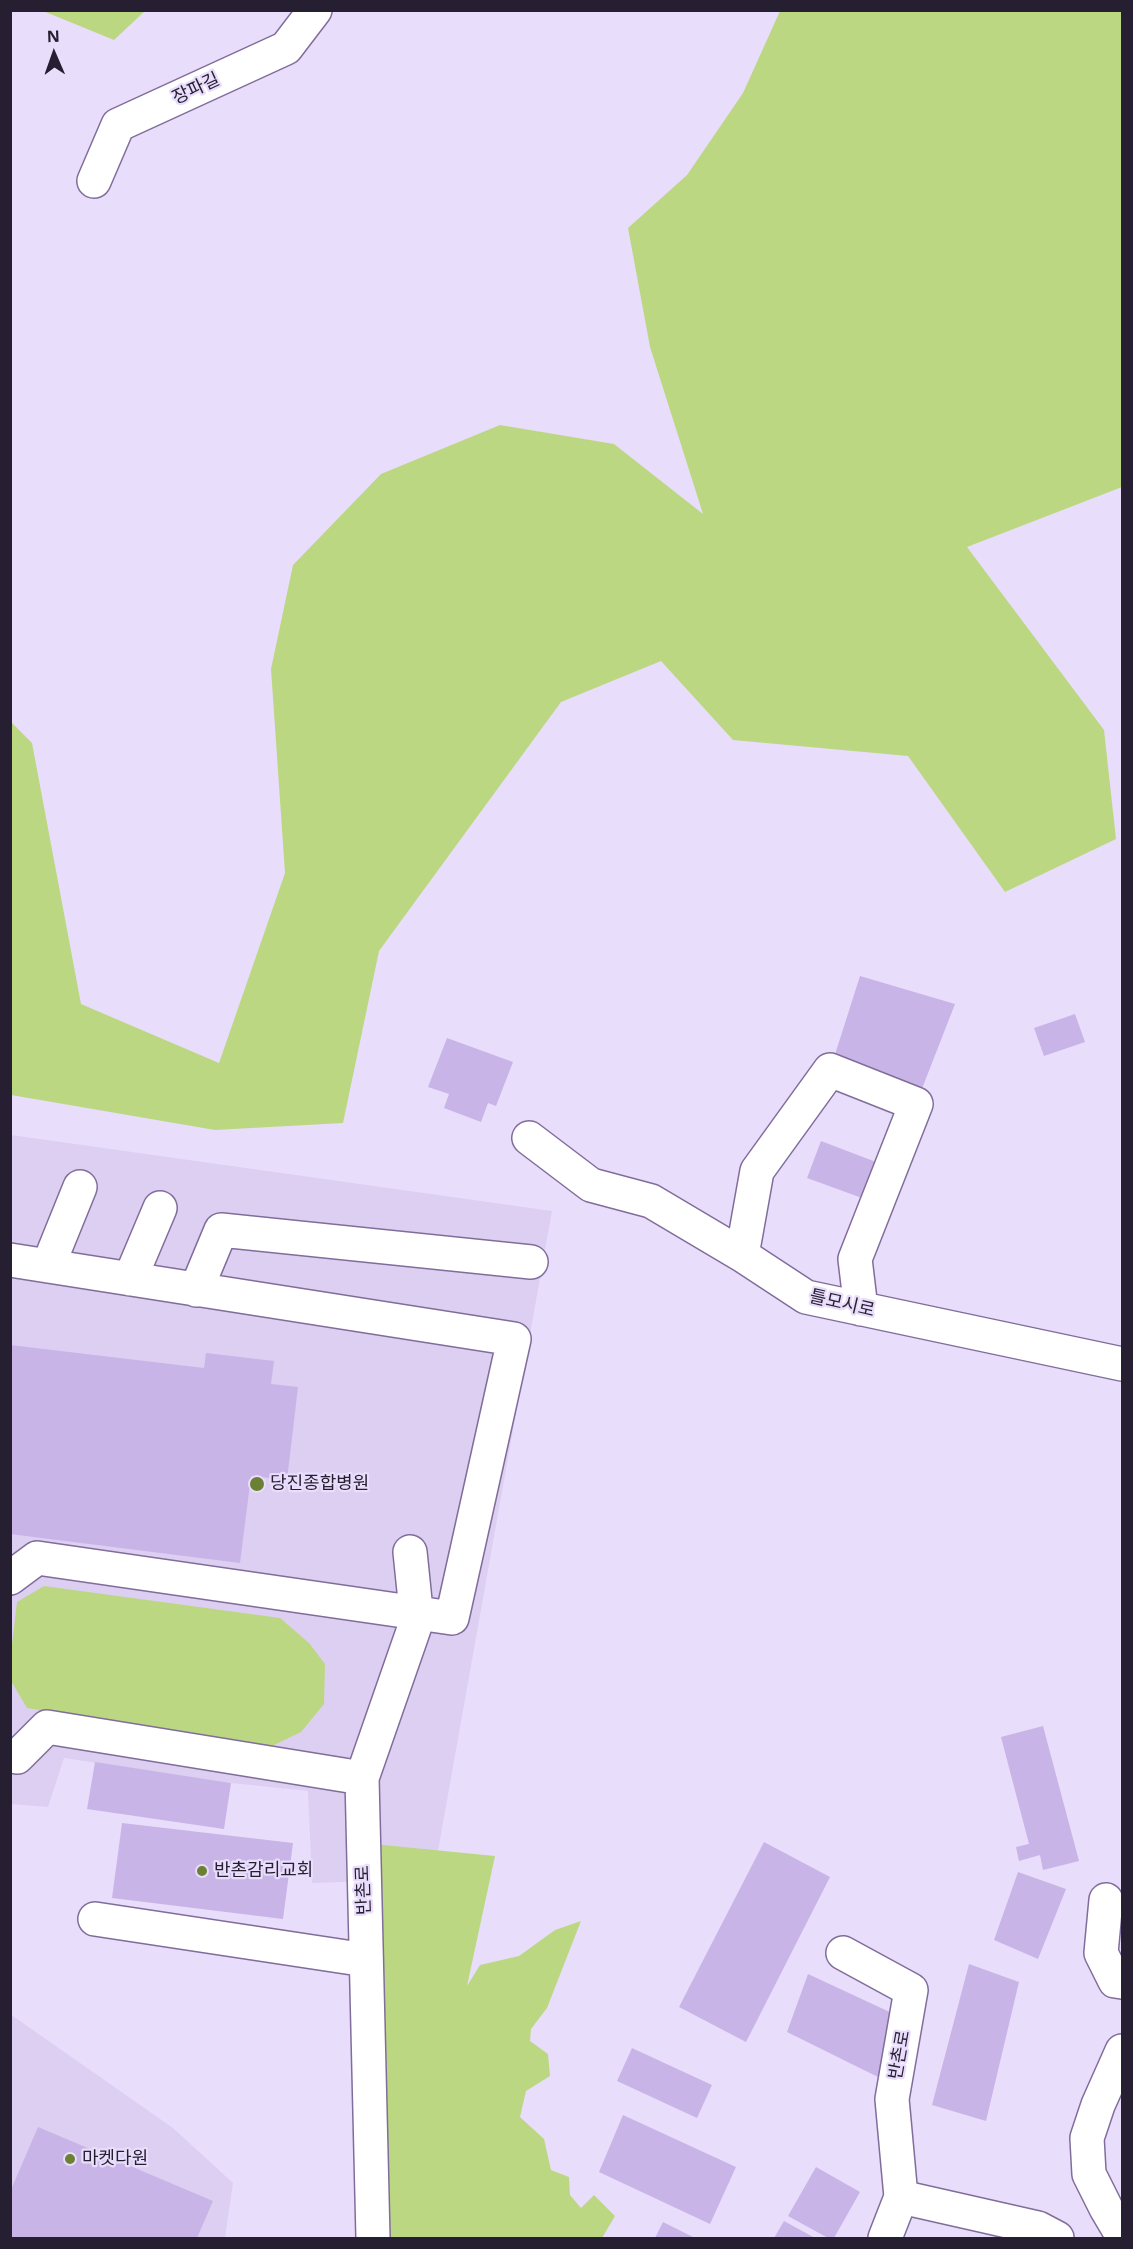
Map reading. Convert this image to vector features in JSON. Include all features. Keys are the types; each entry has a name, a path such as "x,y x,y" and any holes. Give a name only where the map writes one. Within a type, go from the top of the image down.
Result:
{"street":[{"name":"장파길","path":"94,181 118,126 286,48 315,10"},
{"path":"742,1255 757,1171 830,1070 916,1104 855,1258 861,1309"},
{"name":"틀모시로","path":"529,1138 591,1185 651,1201 742,1255 806,1297 1122,1364"},
{"path":"48,1266 80,1187"},
{"path":"130,1279 160,1208"},
{"path":"196,1290 221,1230 531,1262"},
{"path":"10,1260 514,1340 452,1618 37,1558 10,1578"},
{"name":"반촌로","path":"373,2238 362,1778 417,1620 410,1552"},
{"path":"10,1756 17,1756 47,1727 362,1778"},
{"path":"1106,1900 1101,1953 1115,1981 1122,1982"},
{"path":"95,1919 366,1960"},
{"name":"반촌로","path":"843,1953 911,1990 892,2099 901,2197 885,2238"},
{"path":"1122,2051 1098,2105 1087,2138 1089,2174 1122,2235"},
{"path":"901,2197 1038,2228 1057,2238"}],"shaded area":[{"name":"당진종합병원","path":"11,1135 552,1211 433,1879 312,1883 308,1791 231,1783 64,1758 48,1807 11,1804"},
{"path":"10,2014 173,2128 233,2183 225,2238 11,2238"}],"green space":[{"path":"43,11 145,11 114,40"},
{"path":"780,11 1122,11 1122,487 967,547 1104,730 1116,839 1005,892 908,756 733,740 661,661 561,702 379,951 343,1123 215,1130 11,1095 11,722 32,743 81,1004 219,1063 285,873 271,669 293,565 381,474 500,425 614,444 703,514 650,347 628,228 687,175 743,93"},
{"path":"44,1586 280,1618 309,1643 325,1664 324,1704 301,1732 270,1747 27,1708 11,1681 11,1653 17,1602"},
{"path":"363,1843 495,1856 467,1986 480,1965 519,1956 555,1930 581,1921 547,2008 531,2029 530,2041 548,2054 550,2076 526,2091 520,2117 544,2139 551,2170 569,2177 570,2195 581,2208 594,2195 615,2216 602,2238 373,2238"}],"building":[{"path":"860,976 955,1004 916,1104 830,1070"},
{"path":"1075,1014 1085,1042 1044,1056 1034,1028"},
{"path":"447,1038 513,1062 496,1106 488,1103 481,1122 444,1108 449,1094 428,1087"},
{"path":"821,1141 876,1162 862,1198 807,1178"},
{"name":"당진종합병원","path":"10,1345 204,1368 206,1353 274,1361 271,1384 298,1387 287,1480 251,1476 240,1563 10,1534"},
{"path":"1043,1726 1079,1861 1043,1870 1040,1855 1019,1861 1016,1847 1029,1844 1001,1737"},
{"path":"95,1762 231,1783 224,1829 87,1809"},
{"path":"122,1823 293,1843 283,1919 112,1898"},
{"path":"764,1842 830,1877 746,2042 679,2007"},
{"path":"1018,1872 1066,1889 1038,1959 994,1940"},
{"path":"969,1964 1019,1982 986,2121 932,2105"},
{"path":"808,1974 894,2014 878,2077 787,2032"},
{"path":"632,2048 712,2085 697,2118 617,2081"},
{"path":"623,2115 736,2167 710,2224 599,2172"},
{"name":"마켓다원","path":"38,2127 213,2201 197,2238 10,2238 10,2192"},
{"path":"816,2167 860,2192 834,2238 828,2238 788,2216"},
{"path":"784,2221 815,2238 774,2238"},
{"path":"663,2222 695,2238 655,2238"}],"place":[{"name":"당진종합병원","path":"257,1484"},
{"name":"반촌감리교회","path":"202,1871"},
{"name":"마켓다원","path":"70,2159"}]}
